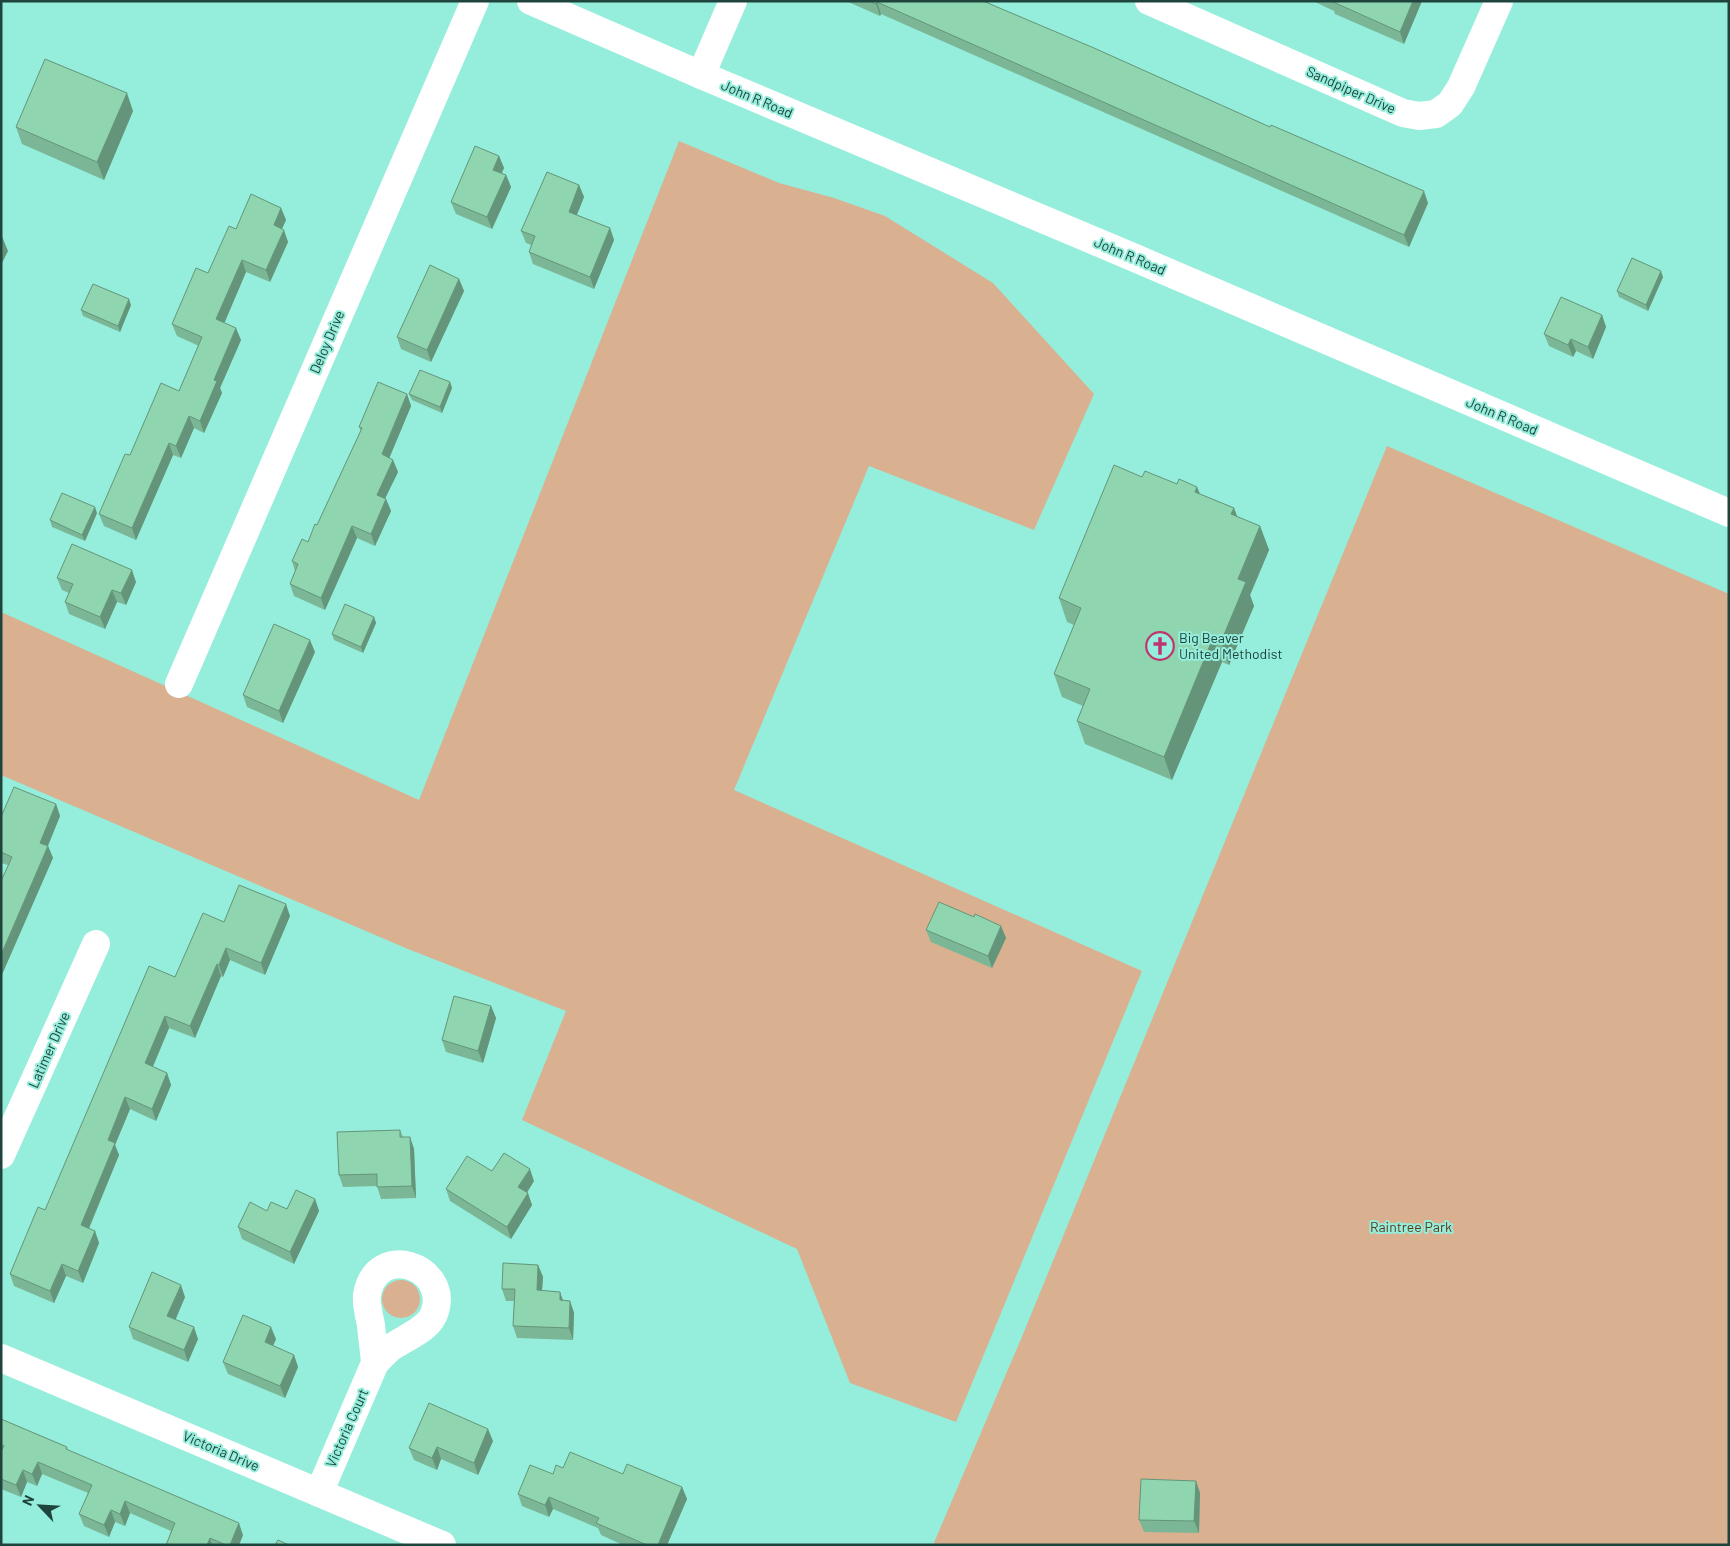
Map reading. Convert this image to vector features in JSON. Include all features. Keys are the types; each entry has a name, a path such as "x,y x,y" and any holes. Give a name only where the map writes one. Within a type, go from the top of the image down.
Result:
{"street":[{"name":"Deloy Drive","path":"180,684 475,1"},
{"name":"John R Road","path":"531,1 1729,513"},
{"path":"701,75 733,1"},
{"name":"Sandpiper Drive","path":"1149,1 1403,113 1419,116 1436,114 1450,104 1461,87 1498,1"},
{"name":"Latimer Drive","path":"1,1155 96,944"},
{"name":"Victoria Drive","path":"1,1358 442,1545"},
{"name":"Victoria Court","path":"319,1493 375,1363"}],"green space":[{"path":"679,141 779,183 834,198 885,216 993,283 1094,394 1034,530 869,466 734,790 1142,971 956,1422 850,1383 797,1249 522,1120 566,1011 408,949 1,775 1,612 419,800"},
{"name":"Raintree Park","path":"1387,446 1729,594 1729,1545 933,1545 1021,1339"},
{"path":"401,1280 414,1286 420,1299 414,1312 401,1318 388,1312 382,1299 388,1286"}],"building":[{"path":"869,1 983,1 1094,48 1270,127 1271,125 1424,191 1404,235 877,2 876,4"},
{"path":"1331,1 1413,1 1400,32"},
{"path":"45,59 127,93 97,162 16,127"},
{"path":"475,146 499,156 493,170 506,175 487,217 451,202"},
{"path":"547,172 579,185 569,212 610,228 590,277 529,252 535,236 521,231"},
{"path":"251,194 281,208 274,225 284,230 266,270 242,260 216,319 236,328 214,380 217,381 200,421 189,416 176,446 169,443 132,528 99,514 125,454 130,455 161,383 179,391 202,337 172,324 196,268 208,273 229,226 236,229"},
{"path":"1632,258 1661,271 1646,305 1617,291"},
{"path":"430,265 459,279 427,350 397,337"},
{"path":"93,284 129,299 118,326 81,310"},
{"path":"1561,297 1602,315 1588,347 1571,339 1568,345 1544,334"},
{"path":"420,370 450,382 440,407 409,394"},
{"path":"378,382 407,394 382,454 393,460 377,495 386,499 371,534 352,526 321,598 290,584 298,564 292,561 302,539 308,542 315,524 317,525 362,428 359,427"},
{"name":"Big Beaver United Methodist","path":"1114,465 1142,477 1145,471 1177,484 1179,479 1197,487 1195,492 1234,508 1231,514 1260,526 1238,579 1246,582 1221,642 1213,638 1164,757 1077,721 1090,689 1054,674 1081,608 1059,598"},
{"path":"62,493 95,507 82,535 50,520"},
{"path":"72,544 132,570 121,593 112,590 100,617 65,602 73,584 57,578"},
{"path":"345,604 374,617 361,647 332,634"},
{"path":"274,624 310,640 279,711 243,695"},
{"path":"14,787 56,804 40,843 48,846 1,955 1,881 12,857 1,852 1,817"},
{"path":"239,885 286,904 261,963 226,948 190,1026 165,1016 145,1063 167,1073 152,1109 125,1097 108,1140 115,1143 81,1225 95,1231 78,1271 62,1264 50,1291 10,1274 38,1207 45,1210 149,966 175,977 203,913 224,922"},
{"path":"939,902 974,917 975,914 1001,926 988,956 926,930"},
{"path":"454,996 491,1006 478,1051 442,1040"},
{"path":"400,1130 400,1137 410,1137 412,1186 377,1187 377,1174 339,1175 337,1132"},
{"path":"504,1153 530,1169 518,1187 528,1193 507,1227 446,1189 467,1156 492,1171"},
{"path":"296,1190 315,1199 290,1252 238,1227 250,1202 267,1211 271,1202 287,1209"},
{"path":"503,1263 538,1265 537,1290 560,1292 560,1300 570,1301 569,1328 513,1326 515,1289 502,1289"},
{"path":"152,1272 181,1285 167,1316 194,1327 184,1350 129,1327"},
{"path":"243,1315 271,1327 265,1342 294,1355 280,1386 223,1362"},
{"path":"429,1403 488,1429 474,1463 437,1447 432,1458 409,1448"},
{"path":"1,1419 239,1523 230,1545 210,1538 207,1545 166,1545 175,1523 125,1501 120,1514 111,1510 104,1525 79,1514 92,1485 38,1462 32,1474 23,1470 16,1485 1,1479 1,1451 4,1446 1,1445"},
{"path":"570,1452 623,1474 627,1464 682,1487 658,1545 647,1545 596,1523 599,1518 549,1497 545,1505 518,1494 530,1465 553,1474 556,1465 563,1468"},
{"path":"1141,1479 1196,1481 1194,1521 1139,1520"},
{"path":"278,1540 289,1545 275,1545"}],"place":[{"name":"Big Beaver United Methodist","path":"1160,646"}]}
